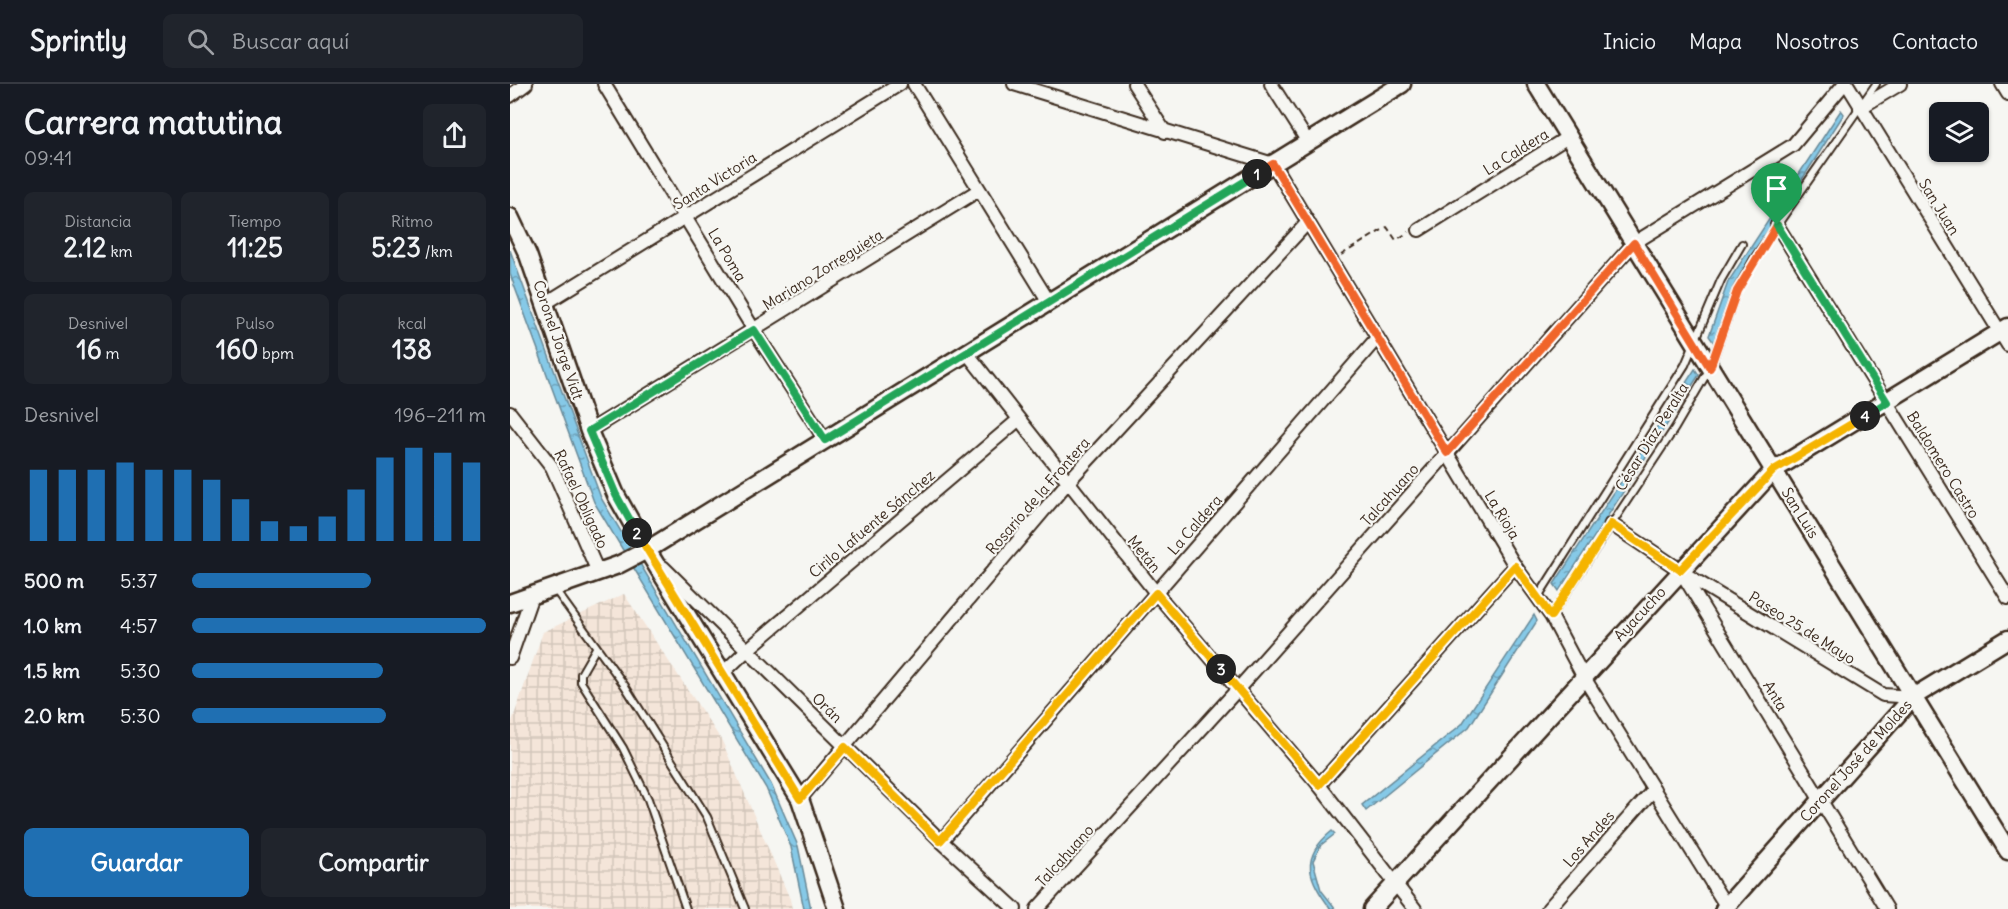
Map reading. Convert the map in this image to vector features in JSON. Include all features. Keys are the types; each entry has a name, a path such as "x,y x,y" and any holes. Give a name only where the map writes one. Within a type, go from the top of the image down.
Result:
{"street":[{"path":"510,96 526,84"},
{"name":"La Poma","path":"604,84 754,330 825,440"},
{"name":"Santa Victoria","path":"546,303 900,84"},
{"path":"914,84 1049,302"},
{"path":"1014,84 1273,164"},
{"path":"1134,84 1165,132"},
{"path":"1271,84 1308,142"},
{"path":"510,603 598,572 643,553 1402,84"},
{"name":"San Luis","path":"1536,84 2008,851"},
{"name":"San Juan","path":"1845,84 2005,334"},
{"name":"Talcahuano","path":"1036,909 1238,688 1634,243 1793,145 1845,84"},
{"path":"1860,108 1899,84"},
{"path":"2002,84 2008,94"},
{"name":"La Caldera","path":"1419,230 1569,137"},
{"name":"La Rioja","path":"1273,164 1515,566 1551,616 1583,676 1726,908"},
{"name":"Mariano Zorreguieta","path":"589,431 979,190"},
{"name":"Coronel Jorge Vidt","path":"510,216 546,303 589,431 643,553 723,673 800,799 837,909"},
{"name":"Rosario de la Frontera","path":"800,799 1067,483 1308,222"},
{"name":"Baldomero Castro","path":"1777,225 2008,598"},
{"name":"Ayacucho","path":"1372,909 1774,470 2005,334"},
{"name":"La Caldera","path":"940,841 1377,338"},
{"name":"Metán","path":"967,354 1067,483 1156,593 1319,785 1415,909"},
{"name":"Rafael Obligado","path":"510,413 552,467 598,572"},
{"name":"Cirilo Lafuente Sánchez","path":"723,673 1017,421"},
{"name":"Anta","path":"1611,524 1680,570 1887,909"},
{"name":"Orán","path":"643,553 940,841 1015,909"},
{"path":"1319,785 1515,566"},
{"name":"Paseo 25 de Mayo","path":"1680,570 1883,695 1913,697"},
{"path":"510,658 532,595"},
{"name":"Coronel José de Moldes","path":"1726,908 1913,697 2008,639"},
{"name":"Los Andes","path":"1548,909 1654,789"}],"lane":[{"name":"César Díaz Peralta","path":"1551,616 1675,428 1710,368 1737,291 1777,225 1876,84"},
{"path":"1539,597 1679,374 1722,280 1742,244"},
{"path":"554,587 625,686 707,817 745,909"},
{"path":"596,648 581,674 581,682 623,748 648,799 686,909"}],"path":[{"path":"1331,261 1387,227 1396,240 1413,229 1415,233 1419,230"}],"shaded area":[{"path":"624,594 722,741 790,899 792,909 510,909 510,727 543,632"}],"water":[{"path":"1841,110 1844,114 1735,284 1714,343 1709,336 1728,282"},
{"path":"510,250 601,498 771,784 798,846 811,909 804,909 791,847 766,788 594,502 510,274"},
{"path":"1695,369 1699,375 1559,591 1554,584"},
{"path":"1534,615 1537,621 1469,727 1366,811 1362,805 1462,724"},
{"path":"1332,831 1335,834 1321,845 1313,861 1321,890 1336,909 1331,909 1323,898 1313,878 1311,868 1311,859 1315,850"}],"route":[{"path":"1273,164 1447,453 1634,243 1710,368 1718,339 1737,291 1755,257 1777,225 1887,402 1774,470 1680,570 1611,524 1551,616 1515,566 1319,785 1156,593 940,841 845,747 800,799 647,550 616,495 589,431 754,330 825,440 1273,164"}]}
